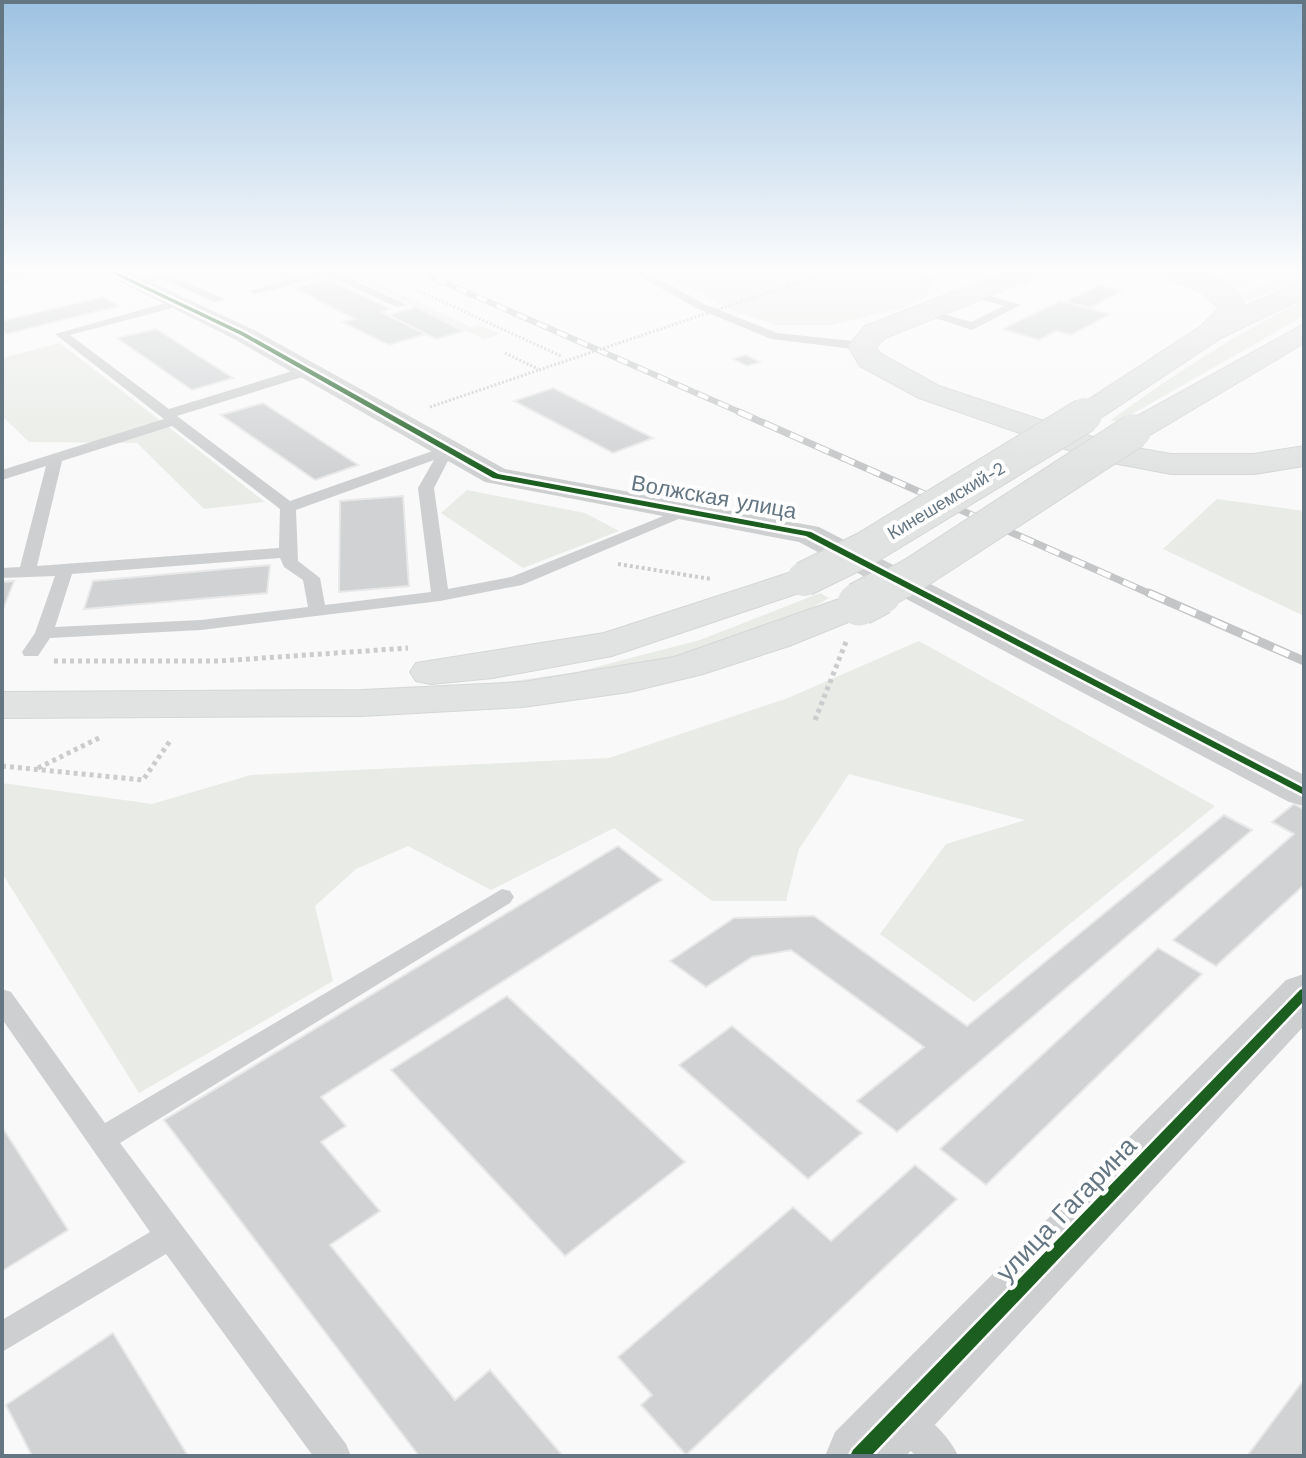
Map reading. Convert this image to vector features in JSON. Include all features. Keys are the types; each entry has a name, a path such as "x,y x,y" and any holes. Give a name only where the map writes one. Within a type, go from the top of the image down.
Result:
{"main road":[{"path":"869,338 862,346 870,360 929,392 1108,453 1171,464 1254,464 1304,456"},
{"name":"Кинешемский-2","path":"199,701 312,685 493,666 612,644 804,579 865,549 1085,415 1202,338"},
{"name":"Кинешемский-2","path":"199,701 306,705 497,697 630,679 852,622 914,574 1134,431 1292,344"},
{"path":"2,705 199,701"}],"street":[{"name":"Волжская улица","path":"250,338 446,451 496,476 520,483 808,534 1304,792"},
{"name":"улица Гагарина","path":"879,1436 1304,993"}],"lane":[{"path":"66,338 288,507"},
{"path":"793,338 862,346"},
{"path":"2,475 307,371"},
{"path":"288,507 446,451"},
{"path":"440,596 426,488 446,451"},
{"path":"27,571 55,458"},
{"path":"288,507 287,552 290,563 311,578 318,611"},
{"path":"44,633 201,625 440,596 516,581 687,512"},
{"path":"2,573 287,552"},
{"path":"31,652 44,633 65,570"},
{"path":"102,1139 502,897"},
{"path":"2,999 170,1236 334,1456"},
{"path":"2,1337 170,1236"},
{"path":"879,1436 941,1456"}],"path":[{"path":"522,338 561,356"},
{"path":"392,420 634,338"},
{"path":"505,353 539,370"},
{"path":"573,558 725,582"},
{"path":"815,720 852,622"},
{"path":"31,652 58,662 190,661 344,655 418,647"},
{"path":"37,768 104,735"},
{"path":"2,766 143,780 170,741"}],"shaded area":[{"path":"1235,338 1265,338 1118,422 1111,420 1158,387"},
{"path":"60,343 265,502 204,509 137,443 29,442 2,416 2,358"},
{"path":"467,490 585,513 619,531 523,568 441,513"},
{"path":"1217,499 1304,511 1304,616 1163,549"},
{"path":"820,593 829,598 739,640 692,654 595,674 448,690 577,672 700,640"},
{"path":"919,641 1215,806 974,1002 880,934 946,844 1025,820 849,774 799,849 786,901 712,901 614,828 491,890 408,846 356,869 315,906 333,981 139,1093 2,873 2,783 152,804 251,775 609,758 788,698"}],"building":[{"path":"117,338 170,338 233,378 192,390"},
{"path":"375,338 412,338 389,345"},
{"path":"746,355 760,362 747,366 733,359"},
{"path":"553,388 653,438 613,453 514,401"},
{"path":"263,403 358,465 315,480 221,415"},
{"path":"403,496 409,586 339,592 340,501"},
{"path":"270,565 267,593 84,609 93,581"},
{"path":"14,581 2,612 2,582"},
{"path":"1294,804 1304,809 1304,885 1216,966 1173,940 1294,834 1272,822"},
{"path":"1224,815 1252,830 897,1132 857,1101 924,1047 791,950 752,957 706,987 670,961 734,918 814,916 967,1026"},
{"path":"618,846 662,880 321,1097 346,1126 321,1142 380,1211 330,1245 455,1400 490,1370 563,1456 419,1456 164,1120"},
{"path":"1158,948 1202,974 986,1185 940,1149"},
{"path":"507,996 685,1162 565,1256 391,1070"},
{"path":"732,1026 862,1133 808,1179 679,1065"},
{"path":"2,1127 68,1230 2,1271"},
{"path":"915,1165 957,1199 686,1455 641,1405 652,1395 618,1357 793,1207 831,1241"},
{"path":"113,1333 188,1456 32,1456 6,1405"},
{"path":"1303,1381 1304,1456 1247,1456"}],"railway":[{"path":"571,338 744,414"},
{"path":"739,412 1153,595"},
{"path":"1149,593 1304,661"}],"cycle path":[{"path":"250,338 496,476 808,534 1304,792"},
{"path":"859,1456 1304,993"}]}
